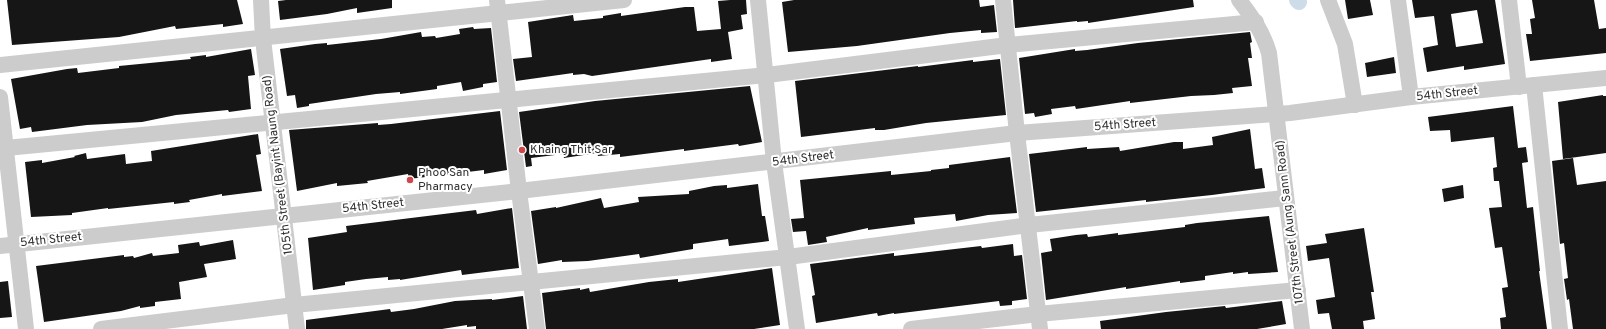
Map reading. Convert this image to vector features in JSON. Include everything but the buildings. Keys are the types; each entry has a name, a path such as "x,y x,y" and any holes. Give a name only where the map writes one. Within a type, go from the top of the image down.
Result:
{"street":[{"name":"105th Street (Bayint Naung Road)","path":"261,0 263,39 297,329"},
{"path":"0,65 263,39 498,6 624,0"},
{"path":"758,0 767,75 774,162 797,329"},
{"path":"1003,0 1039,322"},
{"name":"107th Street (Aung Sann Road)","path":"1239,0 1256,22 1266,41 1284,114 1285,198 1302,329"},
{"path":"1328,0 1345,44 1350,106"},
{"path":"1398,0 1411,97"},
{"path":"1509,0 1526,86 1560,329"},
{"path":"498,6 508,100 537,329"},
{"path":"6,148 767,75 1008,45 1256,22"},
{"name":"54th Street","path":"0,246 519,191 1017,133 1284,114 1411,97 1606,78"},
{"path":"0,97 26,329"},
{"path":"101,329 294,305 788,257 1029,226 1285,198"},
{"path":"911,329 1039,322 1298,290"}],"place":[{"name":"Khaing Thit Sar","path":"522,150"},
{"name":"Phoo San Pharmacy","path":"410,180"}]}
